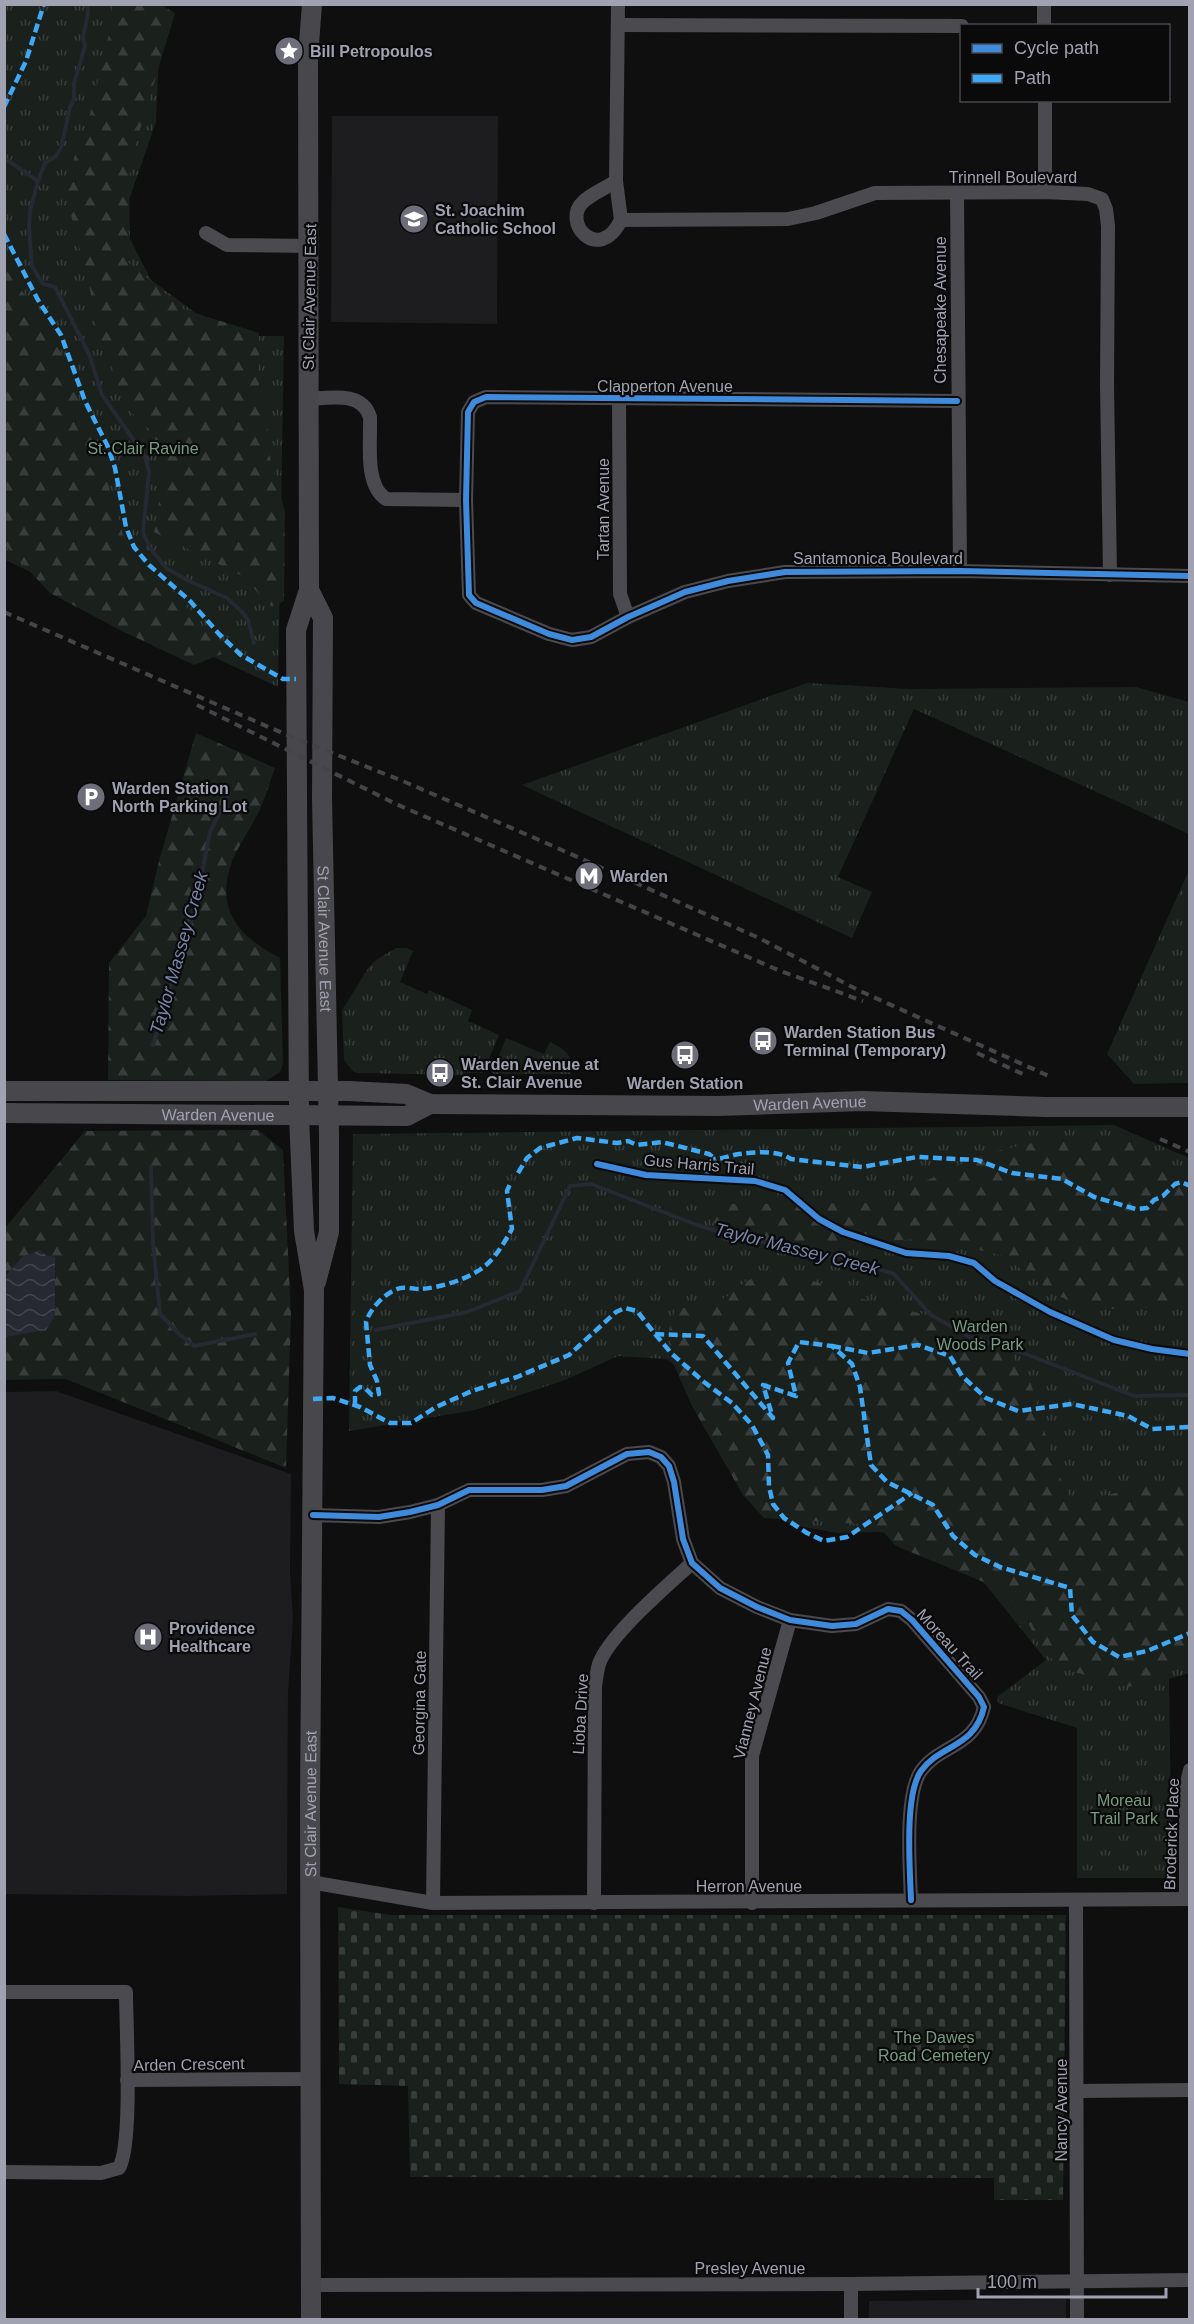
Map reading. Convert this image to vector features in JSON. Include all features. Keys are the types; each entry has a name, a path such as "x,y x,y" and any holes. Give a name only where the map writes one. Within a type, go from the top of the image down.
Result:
{"main road":[{"name":"St Clair Avenue East","path":"311,2319 310,1882 314,1290 304,1231 298,1091 296,630 309,590 308,57 312,4"},
{"name":"St Clair Avenue East","path":"309,590 323,618 322,799 329,1116 329,1232 314,1290"},
{"name":"Warden Avenue","path":"4,1091 328,1090 406,1094 430,1104 719,1106 862,1101 1046,1107 1190,1107"},
{"name":"Warden Avenue","path":"4,1113 407,1116 430,1104"}],"street":[{"path":"616,181 583,201 576,215 579,229 589,238 603,240 615,232 621,220 616,181 618,4"},
{"path":"1044,4 1044,24"},
{"path":"619,25 960,26"},
{"path":"1045,102 1045,192"},
{"name":"Trinnell Boulevard","path":"621,220 788,219 816,213 875,193 1045,192 1097,195 1102,199 1106,209 1110,575"},
{"name":"Chesapeake Avenue","path":"957,193 960,571"},
{"path":"206,234 227,245 310,246"},
{"name":"Clapperton Avenue","path":"466,500 468,412 474,402 486,397 619,400 957,401"},
{"path":"308,399 356,400 368,410 372,483 380,495 386,499 466,500"},
{"name":"Tartan Avenue","path":"619,400 620,594 628,617"},
{"name":"Santamonica Boulevard","path":"466,500 469,595 476,603 549,634 572,640 591,637 685,591 785,572 960,571 1190,576"},
{"name":"Moreau Trail","path":"313,1515 380,1517 438,1504 469,1490 542,1490 566,1486 627,1454 649,1452 661,1458 669,1466 674,1482 683,1539 692,1563 720,1588 757,1607 790,1620 832,1626 856,1624 888,1609 901,1611 912,1620 979,1697 984,1707 981,1722 972,1732 932,1759 921,1771 914,1784 911,1802 911,1900"},
{"name":"Georgina Gate","path":"433,1903 438,1504"},
{"name":"Lioba Drive","path":"594,1903 595,1687 599,1663 609,1646 624,1629 692,1563"},
{"name":"Vianney Avenue","path":"752,1903 752,1756 790,1620"},
{"name":"Broderick Place","path":"1188,1899 1186,1787 1190,1770"},
{"name":"Herron Avenue","path":"310,1882 433,1903 1188,1899"},
{"name":"Nancy Avenue","path":"1076,1900 1077,2319"},
{"path":"4,1992 126,1992 127,2080"},
{"name":"Arden Crescent","path":"4,2172 101,2173 118,2168 125,2152 127,2080 311,2079"},
{"path":"1078,2091 1190,2090"},
{"name":"Presley Avenue","path":"311,2285 851,2284 1190,2280"},
{"path":"851,2284 851,2319"}],"shaded area":[{"name":"St. Joachim Catholic School","path":"332,116 498,116 497,324 331,322"},
{"name":"Providence Healthcare","path":"56,1391 291,1474 290,1572 293,1618 288,1694 287,1894 188,1896 5,1894 5,1392"},
{"path":"1066,2299 1066,2319 869,2319 869,2301"}],"green space":[{"name":"St. Clair Ravine","path":"5,5 161,5 156,122 129,200 130,239 151,280 227,336 284,336 278,687 5,560"},
{"path":"112,5 161,5 175,13 130,163 128,262 185,310 259,333 259,391 267,395 268,450 285,512 284,601 277,605 271,606 242,576 154,532 162,485 160,449 148,428 127,408 94,321 91,294 64,187 90,114 109,34"},
{"path":"5,257 22,291 60,350 101,460 127,548 178,596 222,654 194,665 122,631 50,593 5,545"},
{"path":"807,683 910,689 1136,687 1189,702 1189,834 914,709 838,877 872,892 852,938 522,785"},
{"path":"196,733 275,768 261,807 233,859 226,892 233,919 241,930 280,958 283,1063 280,1072 266,1081 108,1080 109,963 146,916 159,861"},
{"path":"1189,870 1189,1083 1134,1084 1107,1054"},
{"path":"396,948 407,948 413,951 400,982 427,994 429,990 472,1010 468,1021 499,1035 483,1073 468,1073 467,1075 358,1073 353,1071 344,1060 342,1010 369,967"},
{"path":"506,1038 544,1054 550,1042 568,1054 571,1062 570,1074 494,1074 492,1072"},
{"name":"Warden Woods Park","path":"1114,1125 1189,1158 1190,1673 1169,1679 1172,1878 1077,1878 1077,1728 998,1703 997,1697 1046,1660 973,1569 933,1540 879,1532 837,1533 793,1525 773,1513 726,1401 666,1359 618,1356 565,1380 475,1410 349,1431 353,1134"},
{"path":"258,1130 283,1150 291,1315 286,1468 66,1379 5,1380 5,1228 85,1131"},
{"path":"1065,1136 1134,1139 1177,1171 1189,1184 1189,1307 1088,1310 1053,1293 1003,1256 964,1246 917,1239 801,1247 767,1246 733,1236 709,1219 710,1210 715,1204 879,1203 983,1154"},
{"path":"772,1270 827,1285 850,1296 975,1327 1005,1345 1031,1384 1055,1467 1072,1503 1172,1480 1189,1482 1189,1661 1158,1679 1128,1687 1071,1671 1043,1653 1024,1614 1003,1590 896,1546 877,1525 764,1518 743,1495 692,1406 674,1365 669,1330 675,1310 725,1298 745,1282"},
{"name":"The Dawes Road Cemetery","path":"338,1907 390,1915 1066,1915 1063,2200 994,2200 994,2178 410,2177 408,2086 339,2084"}],"water":[{"path":"40,1250 46,1255 55,1257 55,1316 46,1330 6,1337 5,1277 22,1257"}],"waterway":[{"name":"Taylor Massey Creek","path":"87,4 88,14 83,37 85,46 74,83 74,98 61,148 56,156 45,163 30,211 32,266 43,284 55,287 89,354 102,395 145,456 149,472 143,532 150,548 166,568 227,598 248,620 254,643"},
{"path":"4,158 38,181"},
{"name":"Taylor Massey Creek","path":"153,1045 196,903 210,832 229,793"},
{"name":"Taylor Massey Creek","path":"151,1167 153,1242 160,1314 194,1346 255,1334"},
{"name":"Taylor Massey Creek","path":"376,1330 467,1312 520,1291 570,1186 591,1184 697,1225 737,1237 852,1260 894,1274 931,1315 972,1338 1026,1354 1134,1396 1190,1395"}],"railway":[{"path":"4,612 287,735 405,782 537,839 759,938 860,991 1051,1077"},
{"path":"197,705 396,804 778,970 863,1001"},
{"path":"977,1053 1027,1076"},
{"path":"1160,1139 1190,1152"}],"marked path":[{"path":"4,107 26,61 44,4"},
{"path":"4,234 38,300 61,335 85,401 108,447 115,468 126,527 134,547 149,565 190,601 241,655 283,679 296,679"},
{"path":"518,1173 527,1158 540,1148 577,1138 617,1143 628,1141 637,1145 662,1142 709,1154 715,1159"},
{"path":"704,1178 715,1159 766,1152 791,1159 862,1167 917,1157 977,1160 1012,1173 1062,1179 1094,1197 1136,1209 1147,1208 1175,1184 1182,1182 1190,1186"},
{"path":"355,1405 355,1391 360,1387 365,1388 372,1395 379,1394 377,1381 370,1365 366,1322 374,1307 387,1294 399,1288 420,1289 443,1285 467,1277 486,1265 512,1229 507,1191 510,1184"},
{"path":"313,1399 333,1398 360,1407 390,1423 411,1423 436,1407 472,1391 517,1377 569,1355 616,1312 625,1308 637,1311 655,1334 703,1336 773,1418 763,1385 796,1396 788,1363 799,1342 832,1346 852,1364 860,1387 871,1465 887,1482 933,1505 953,1536 975,1555 1000,1567 1070,1588 1072,1615 1093,1642 1119,1657 1147,1651 1190,1633"},
{"path":"655,1334 672,1354 732,1403 752,1425 768,1455 769,1486 773,1504 784,1518 807,1533 824,1541 847,1537 912,1493"},
{"path":"832,1346 868,1353 918,1345 950,1356 962,1376 986,1398 1018,1411 1072,1404 1128,1416 1152,1429 1190,1427"}],"cycle path":[{"path":"957,401 486,397 474,402 468,412 466,500 469,595 476,603 549,634 572,640 591,637 628,617 685,592 728,581 785,572 960,571 1190,576"},
{"name":"Gus Harris Trail","path":"597,1164 646,1175 755,1181 785,1190 819,1219 843,1232 906,1253 949,1256 974,1263 995,1281 1050,1312 1114,1340 1152,1349 1190,1354"},
{"path":"313,1515 379,1517 438,1505 469,1490 542,1490 566,1486 627,1454 649,1452 661,1457 669,1466 674,1482 683,1539 692,1563 720,1588 757,1607 790,1620 832,1626 856,1624 888,1609 901,1611 912,1620 979,1697 984,1707 973,1730 929,1762 921,1771 916,1782 912,1797 909,1833 911,1900"}],"place":[{"name":"Bill Petropoulos","path":"289,51"},
{"name":"St. Joachim Catholic School","path":"414,219"},
{"name":"Warden Station North Parking Lot","path":"91,797"},
{"name":"Warden","path":"589,876"},
{"name":"Warden Station Bus Terminal (Temporary)","path":"763,1041"},
{"name":"Warden Station","path":"685,1055"},
{"name":"Warden Avenue at St. Clair Avenue","path":"440,1073"},
{"name":"Providence Healthcare","path":"148,1637"}],"park label":[{"name":"Moreau Trail Park","path":"1124,1809"}]}
